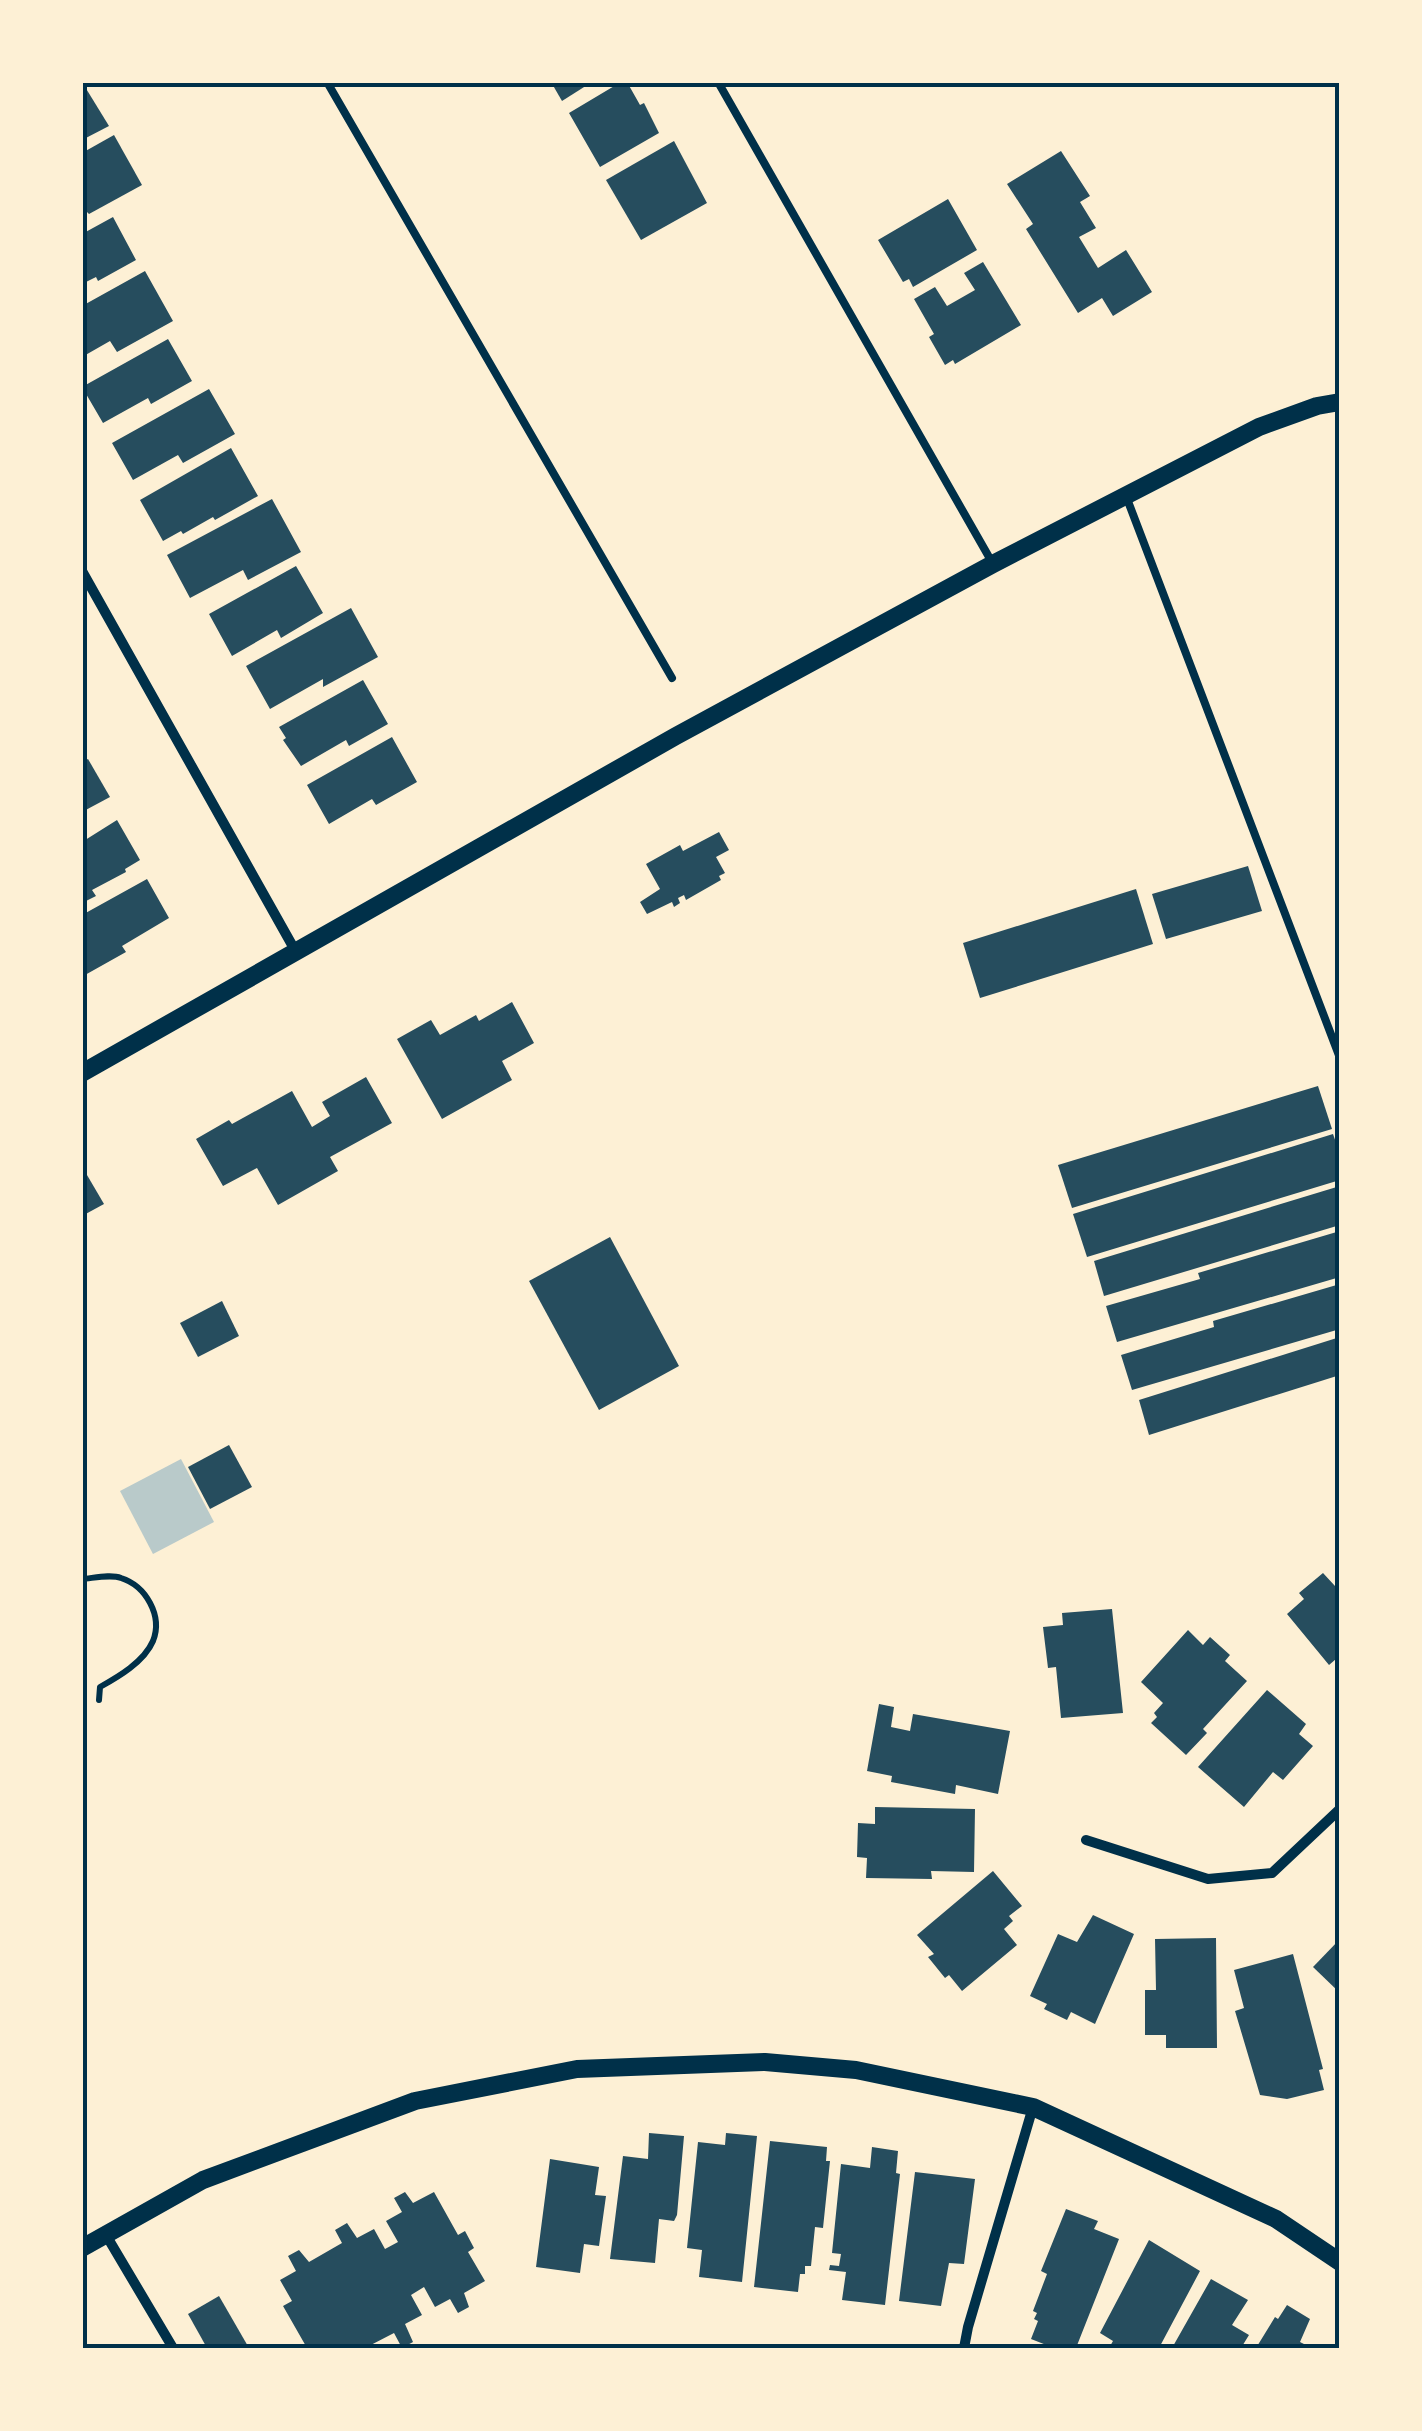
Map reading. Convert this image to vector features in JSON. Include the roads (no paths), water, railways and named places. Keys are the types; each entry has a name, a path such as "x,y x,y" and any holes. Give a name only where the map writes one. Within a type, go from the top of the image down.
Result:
{"street":[{"path":"82,1073 676,736 993,564 1258,427 1340,402"},
{"path":"82,572 296,952"},
{"path":"1086,1840 1208,1879 1272,1873 1340,1809"},
{"path":"82,2248 203,2180 415,2101 577,2069 765,2062 856,2070 1033,2107 1276,2219 1338,2258"},
{"path":"964,2348 1033,2107"},
{"path":"106,2235 172,2348"}],"lane":[{"path":"327,82 672,678"},
{"path":"718,82 993,564"},
{"path":"1126,496 1340,1058"}]}
